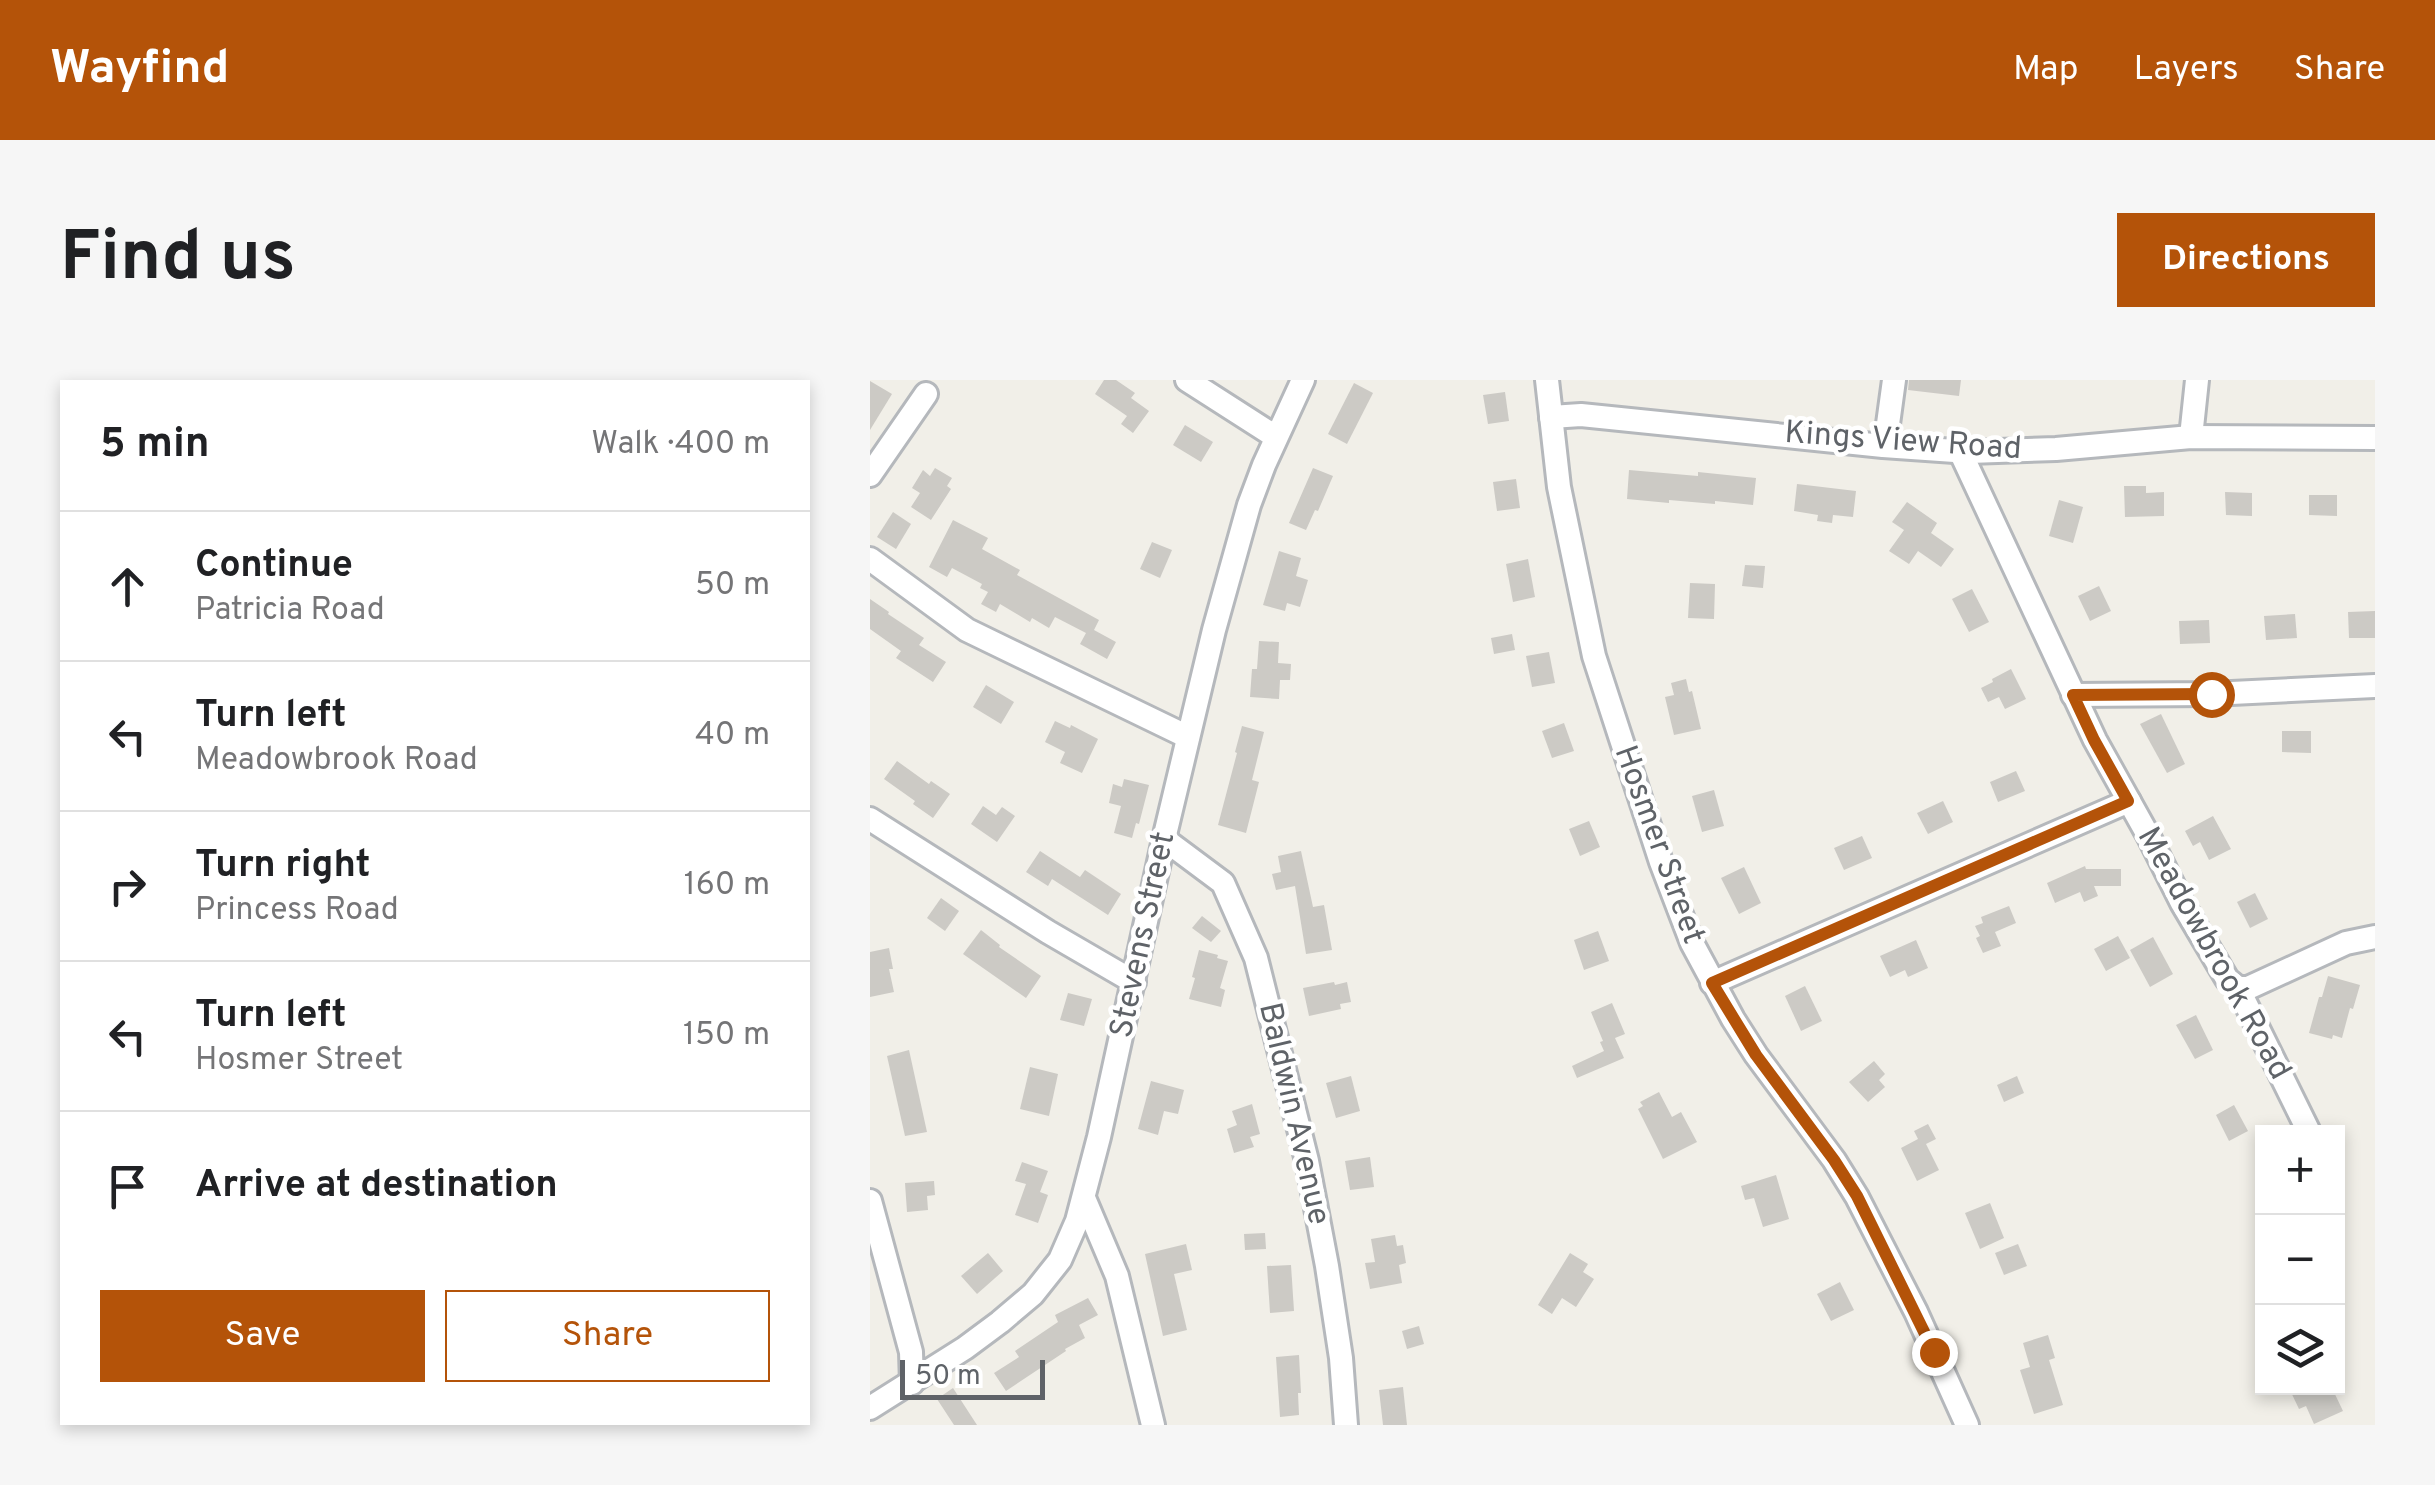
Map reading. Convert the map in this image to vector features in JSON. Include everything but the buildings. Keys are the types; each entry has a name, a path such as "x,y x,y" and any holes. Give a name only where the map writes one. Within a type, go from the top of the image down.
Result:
{"street":[{"path":"1188,380 1276,437"},
{"name":"Stevens Street","path":"870,1408 989,1331 1033,1294 1060,1260 1077,1221 1214,630 1249,505 1303,380"},
{"name":"Hosmer Street","path":"1547,380 1559,487 1594,656 1692,943 1756,1055 1857,1196 1916,1312 1966,1425"},
{"path":"1886,446 1894,380"},
{"path":"2191,437 2197,380"},
{"path":"870,475 926,394"},
{"name":"Kings View Road","path":"1551,417 1581,415 1960,451 2056,449 2191,437 2375,438"},
{"name":"Meadowbrook Road","path":"1960,451 2094,740 2182,903 2227,979 2238,988 2305,1125"},
{"path":"870,559 967,630 1188,738"},
{"path":"2073,695 2211,694 2375,686"},
{"path":"1712,983 2128,801"},
{"path":"870,819 1134,982"},
{"name":"Baldwin Avenue","path":"1164,839 1222,883 1256,958 1307,1161 1341,1358 1346,1425"},
{"path":"2238,988 2248,988 2346,943 2375,937"},
{"path":"1084,1198 1116,1276 1154,1425"},
{"path":"870,1201 911,1352 912,1382"}],"route":[{"path":"1934,1352 1857,1196 1756,1055 1712,983 2128,801 2073,695 2211,694"}]}
